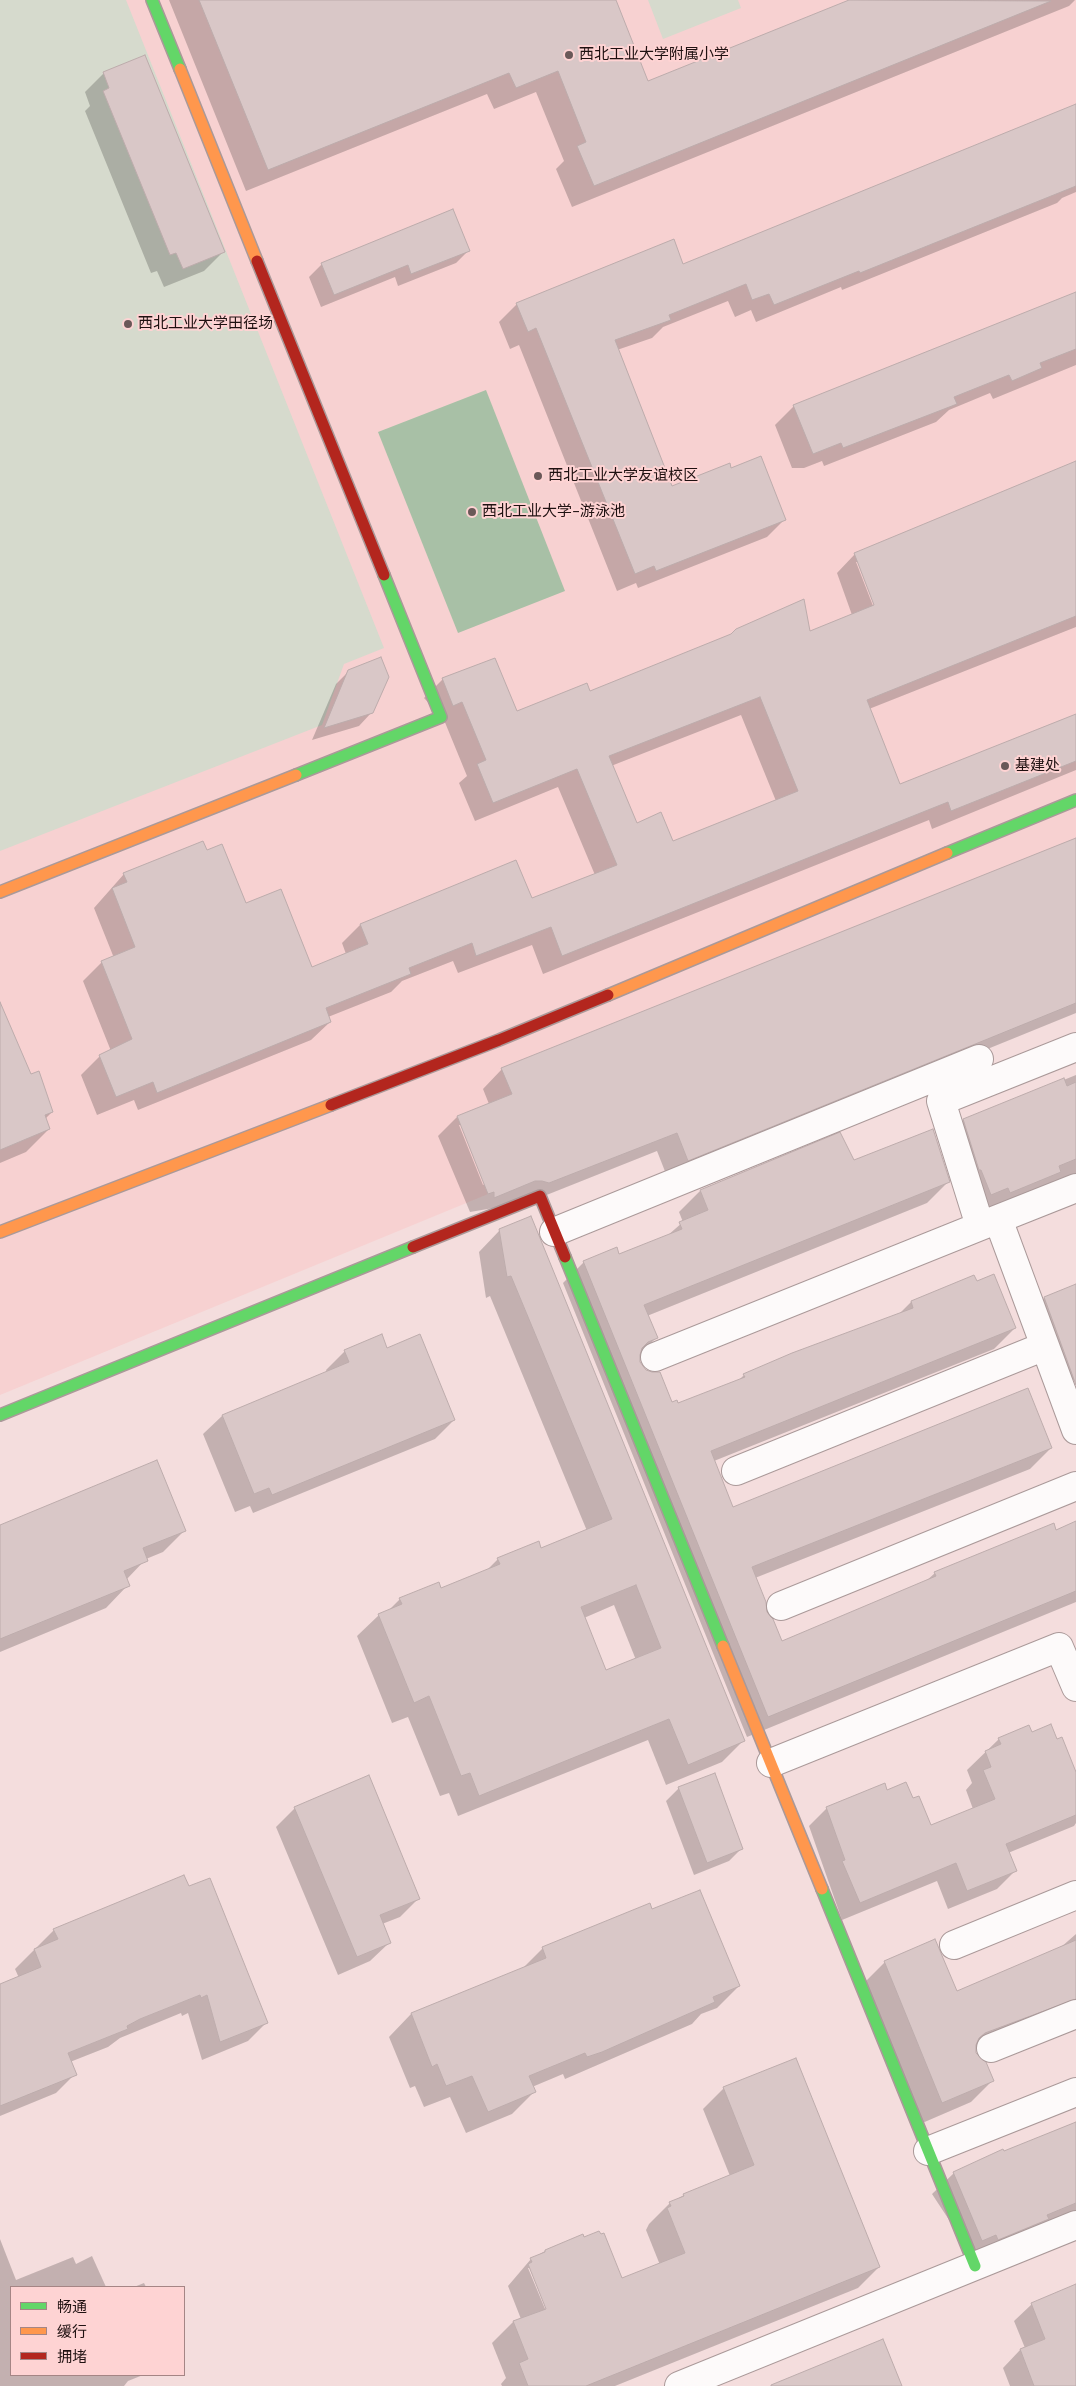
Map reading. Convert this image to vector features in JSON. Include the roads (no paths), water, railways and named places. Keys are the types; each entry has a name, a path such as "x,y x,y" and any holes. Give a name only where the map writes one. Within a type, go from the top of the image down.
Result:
{"street":[{"path":"0,892 441,717 152,0"},
{"path":"0,1232 499,1040 1076,800"},
{"path":"1076,1047 941,1101 989,1222 1045,1346 1070,1394 1076,1430"},
{"path":"554,1232 979,1060"},
{"path":"655,1357 1076,1188"},
{"path":"0,1415 540,1196 975,2266"},
{"path":"736,1471 1045,1346"},
{"path":"781,1606 1076,1486"},
{"path":"770,1763 1068,1643 1076,1687"},
{"path":"954,1945 1076,1896"},
{"path":"991,2048 1076,2014"},
{"path":"928,2151 1076,2092"},
{"path":"679,2386 1076,2225"}],"place":[{"name":"西北工业大学附属小学","path":"569,55"},
{"name":"西北工业大学田径场","path":"128,324"},
{"name":"西北工业大学友谊校区","path":"538,476"},
{"name":"西北工业大学-游泳池","path":"472,512"},
{"name":"基建处","path":"1005,766"}]}
